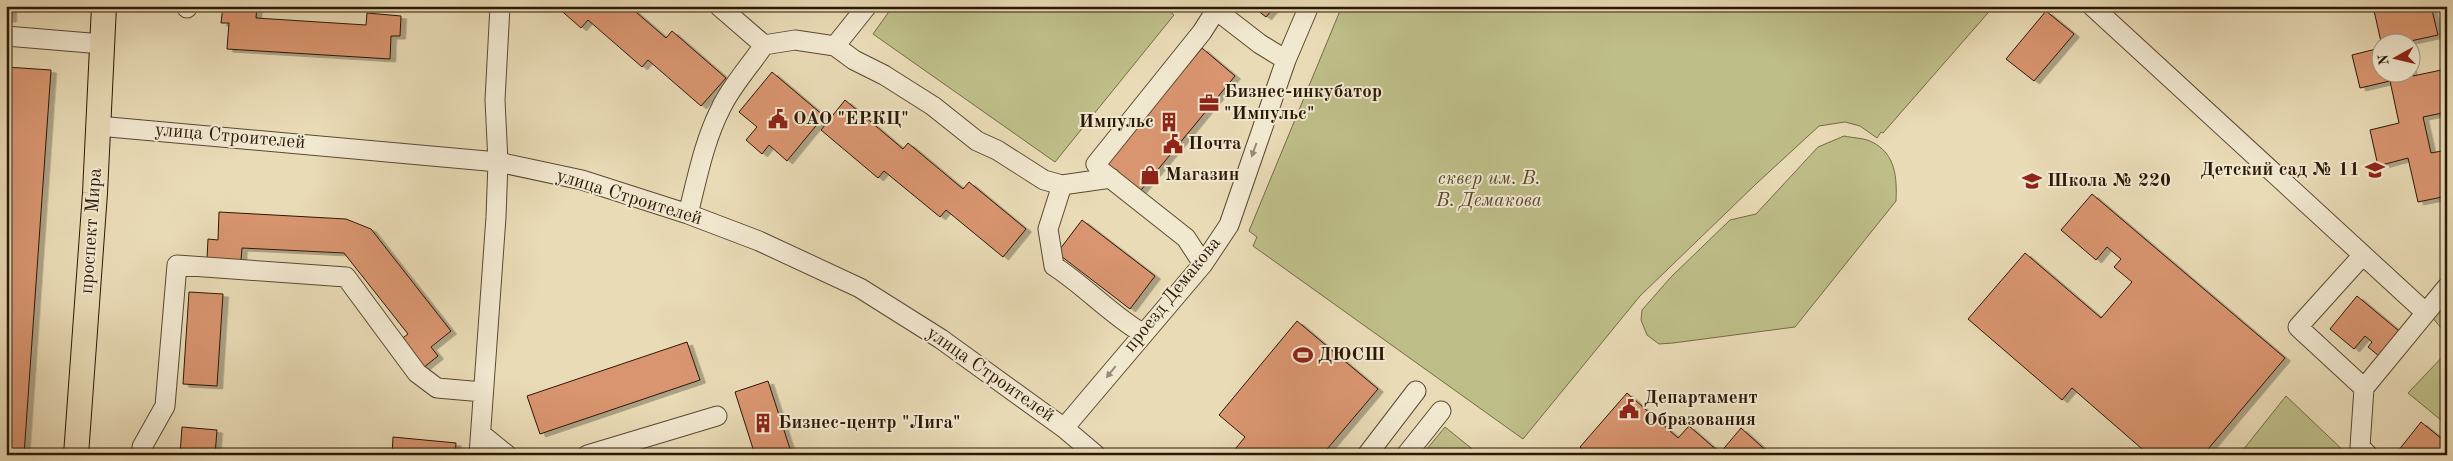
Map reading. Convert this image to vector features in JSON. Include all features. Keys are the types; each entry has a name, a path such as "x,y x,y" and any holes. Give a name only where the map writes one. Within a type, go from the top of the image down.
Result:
{"main road":[{"name":"проспект Мира","path":"76,455 104,6"}],"street":[{"path":"480,455 498,162 496,100 500,6"},
{"path":"718,6 764,45"},
{"path":"835,46 867,6"},
{"name":"проезд Демакова","path":"1064,428 1142,333 1203,264 1229,225 1286,60 1309,6"},
{"path":"2092,6 2425,312"},
{"path":"1203,264 1186,238 1100,170 1096,164 1202,32 1212,8 1260,44 1286,60"},
{"path":"6,36 102,44"},
{"path":"688,214 715,122 737,81 764,45 795,40 835,46 854,60 884,75 933,106 977,141 997,150 1044,180 1062,185 1111,178"},
{"name":"улица Строителей","path":"98,126 498,162 582,180 688,214 759,241 860,288 942,339 1064,428 1096,455"},
{"path":"1062,185 1048,229 1054,266 1074,279 1124,323 1142,333"},
{"path":"2363,255 2298,327 2364,388"},
{"path":"142,455 142,447 165,406 177,265 346,277 417,373 437,388 483,392"},
{"path":"2368,455 2360,447 2364,388 2447,287"},
{"path":"1367,455 1416,391"},
{"path":"1406,455 1441,411"},
{"path":"587,455 717,416"},
{"path":"481,434 507,455"}],"green space":[{"path":"893,6 1163,6 1174,15 1055,162 873,34"},
{"name":"сквер им. В. В. Демакова","path":"1342,6 1994,6 1877,138 1860,126 1845,122 1819,126 1640,296 1523,439 1253,246 1257,237 1249,231"},
{"path":"1844,136 1869,141 1886,153 1895,175 1896,201 1795,327 1659,344 1647,335 1641,320 1642,310 1671,277 1730,220 1756,214 1818,147"},
{"path":"2447,298 2447,335 2431,316"},
{"path":"2447,352 2447,425 2408,393"},
{"path":"2286,396 2348,455 2239,455"},
{"path":"1445,427 1476,452 1474,455 1422,455"}],"building":[{"path":"6,6 11,6 11,19 6,19"},
{"path":"223,6 257,6 256,18 366,25 367,13 401,16 400,36 391,36 390,59 227,49 229,23 221,23"},
{"path":"556,6 629,6 666,38 672,31 726,78 701,106 648,60 642,67 588,20 581,28"},
{"path":"1252,6 1275,6 1266,17"},
{"path":"2373,6 2431,6 2438,35 2420,39 2420,32 2379,32"},
{"path":"2046,11 2074,34 2034,81 2006,59"},
{"name":"Импульс","path":"1202,48 1235,76 1137,195 1104,167"},
{"path":"2370,50 2370,82 2386,82 2360,88 2352,55"},
{"path":"6,67 51,70 24,455 6,455"},
{"path":"2446,69 2447,112 2423,117 2431,153 2447,150 2447,196 2418,202 2408,158 2378,166 2370,130 2399,123 2390,82 2420,82 2420,75"},
{"path":"772,72 824,116 787,161 769,145 762,154 746,140 757,127 739,112"},
{"path":"845,100 903,149 908,143 963,189 969,182 1026,229 1003,257 946,210 940,217 884,171 878,178 821,130"},
{"path":"2092,194 2285,358 2203,455 2149,455 2072,388 2062,400 1968,319 2025,253 2101,318 2132,282 2114,267 2121,259 2107,247 2096,260 2061,230"},
{"path":"219,212 346,219 371,229 451,331 431,347 438,356 423,368 400,340 408,334 344,253 242,248 241,260 207,258 208,239 218,240"},
{"path":"1082,220 1155,276 1130,309 1057,253"},
{"path":"189,292 223,294 217,386 183,384"},
{"path":"2357,296 2405,336 2385,361 2368,347 2372,342 2365,336 2354,349 2330,329"},
{"name":"ДЮСШ","path":"1297,321 1378,389 1322,455 1235,455 1232,453 1245,437 1219,415"},
{"path":"687,342 700,380 540,434 527,396"},
{"name":"Бизнес-центр \"Лига\"","path":"768,381 792,455 755,455 735,392"},
{"name":"Департамент Образования","path":"1627,393 1678,438 1689,426 1720,453 1741,428 1771,455 1588,455 1580,447"},
{"path":"2421,422 2447,443 2447,455 2403,455 2398,451"},
{"path":"182,427 217,430 215,455 180,455"},
{"path":"393,437 456,443 455,455 392,455"}],"place":[{"name":"Бизнес-инкубатор \"Импульс\"","path":"1209,103"},
{"name":"ОАО \"ЕРКЦ\"","path":"778,119"},
{"name":"Импульс","path":"1169,122"},
{"name":"Почта","path":"1173,144"},
{"name":"Детский сад № 11","path":"2375,170"},
{"name":"Магазин","path":"1150,175"},
{"name":"Школа № 220","path":"2032,181"},
{"name":"ДЮСШ","path":"1303,355"},
{"name":"Департамент Образования","path":"1629,409"},
{"name":"Бизнес-центр \"Лига\"","path":"763,423"}]}
